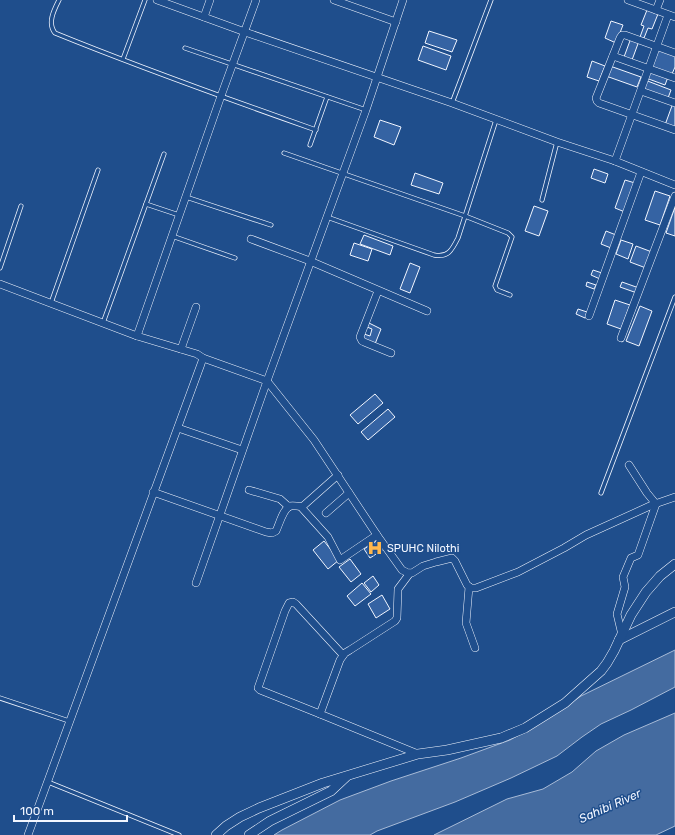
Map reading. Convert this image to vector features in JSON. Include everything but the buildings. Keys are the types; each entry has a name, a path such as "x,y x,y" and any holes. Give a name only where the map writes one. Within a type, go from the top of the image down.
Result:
{"street":[{"path":"157,0 244,32 452,103 557,142 615,161 675,185"},
{"path":"204,17 210,0"},
{"path":"137,336 256,0"},
{"path":"334,0 396,22"},
{"path":"196,583 242,450 366,110 403,0"},
{"path":"615,161 657,46 671,16 631,0"},
{"path":"656,10 660,0"},
{"path":"675,53 622,35 596,96 596,100 599,103 675,130"},
{"path":"613,56 675,78"},
{"path":"641,91 675,103"},
{"path":"589,316 641,172"},
{"path":"621,338 675,196"},
{"path":"252,239 310,261 427,311"},
{"path":"0,284 137,336 197,354 203,358 267,381 310,435 338,475 377,536 402,570 410,573"},
{"path":"378,290 360,337 362,341 391,353"},
{"path":"181,349 196,307"},
{"path":"28,835 203,358"},
{"path":"178,428 242,450"},
{"path":"629,465 656,504"},
{"path":"153,492 272,533 276,531 284,513 289,507 301,507 307,504 338,475"},
{"path":"249,490 280,499 289,507"},
{"path":"326,513 349,493"},
{"path":"469,587 476,588 518,572 586,535 675,497"},
{"path":"621,637 617,614 625,586 623,577 631,558 638,555 656,504"},
{"path":"301,507 328,537 340,560 377,536"},
{"path":"320,714 340,660 343,656 395,621 397,618 398,589 410,573 436,562 452,558 455,561 469,587 466,623 475,648"},
{"path":"216,835 240,817 294,793 347,775 418,754 447,750 501,738 525,728 565,703 602,671 621,637 631,615 646,592 660,576 675,564"},
{"path":"343,656 296,604 293,602 290,603 285,611 258,688 418,754"},
{"path":"621,637 675,612"},
{"path":"249,835 270,821 331,791 347,775"}],"lane":[{"path":"58,0 51,23 55,33 221,96 316,130"},
{"path":"123,59 145,0"},
{"path":"452,103 491,0"},
{"path":"185,48 366,110"},
{"path":"310,145 327,97"},
{"path":"327,217 439,256 444,255 453,247 458,238 496,120"},
{"path":"542,200 557,142"},
{"path":"284,153 505,231 512,236 512,238 495,286 497,290 510,295"},
{"path":"104,323 164,154"},
{"path":"51,303 98,170"},
{"path":"186,197 271,225"},
{"path":"146,204 180,215"},
{"path":"0,268 21,206"},
{"path":"172,236 235,258"},
{"path":"601,493 675,297"},
{"path":"0,698 69,721"},
{"path":"47,782 179,835"}],"water":[{"path":"675,650 675,687 601,724 557,756 511,778 455,802 370,835 274,835 340,800 510,740 544,721 581,696"},
{"name":"Sahibi River","path":"675,713 675,826 656,835 434,835 507,799 543,789 572,772 596,751 624,735"}],"place":[{"name":"SPUHC Nilothi","path":"375,548"}]}
